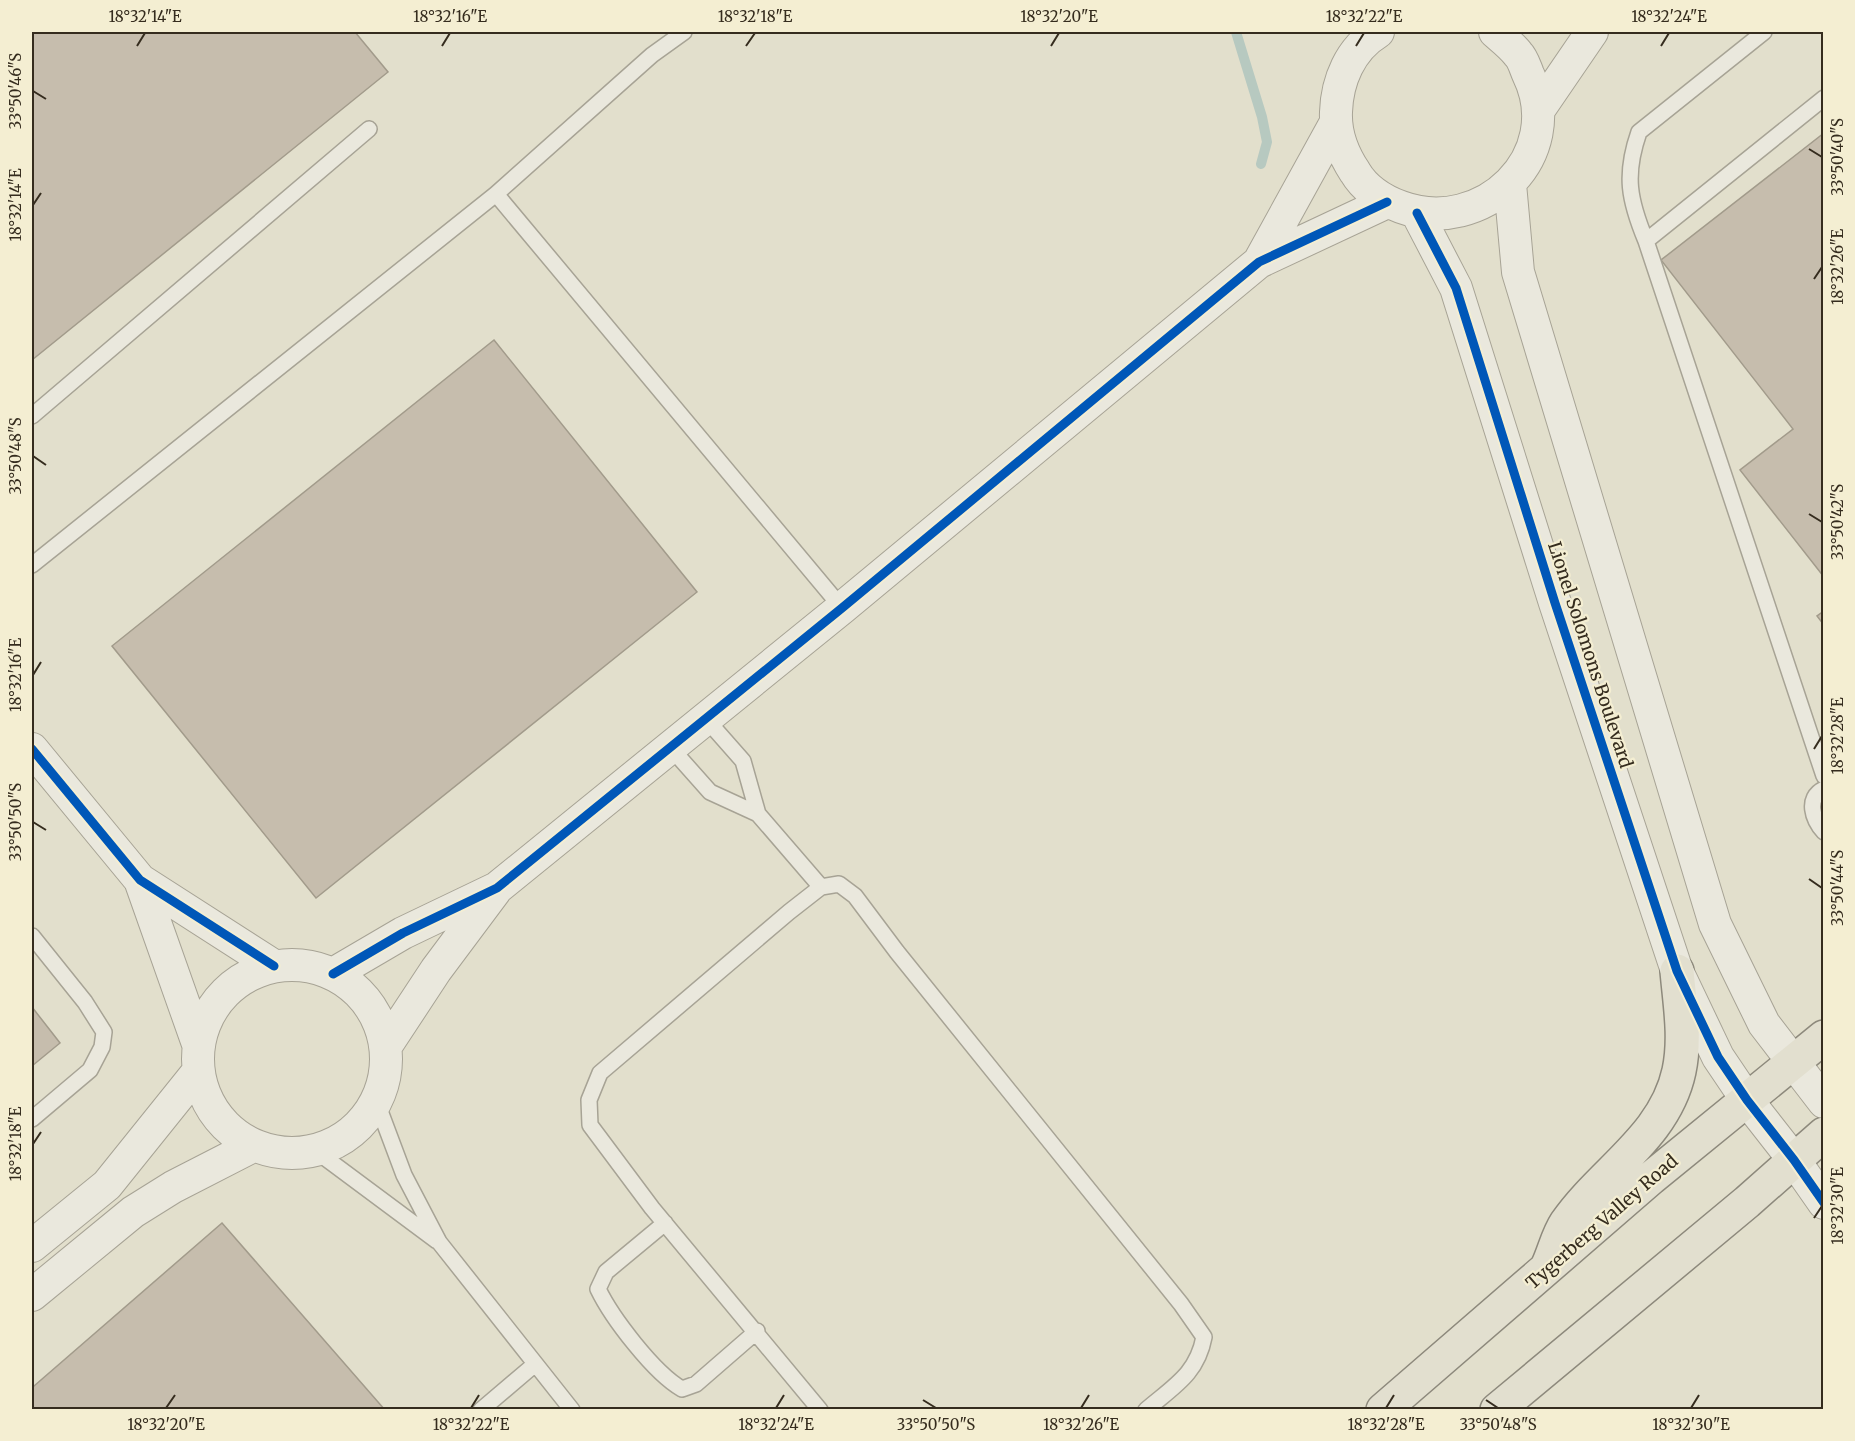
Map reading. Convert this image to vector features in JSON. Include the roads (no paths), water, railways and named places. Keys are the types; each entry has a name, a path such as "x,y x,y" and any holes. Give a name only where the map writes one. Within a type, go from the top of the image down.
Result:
{"main road":[{"path":"1545,1272 1565,1224 1649,1132 1671,1094 1678,1073 1683,1033 1677,971"},
{"name":"Tygerberg Valley Road","path":"1383,1410 1651,1178 1824,1037"},
{"path":"1497,1410 1824,1134"}],"street":[{"path":"1366,37 1348,62 1337,92 1335,124 1344,155 1361,182 1387,202 1417,213 1449,214 1482,204 1510,184 1530,155 1538,111 1534,86 1519,55 1495,32"},
{"path":"1538,111 1592,32"},
{"path":"1259,262 1335,124"},
{"path":"1510,184 1518,272 1715,924 1764,1024 1824,1102"},
{"path":"333,974 403,933 497,888 842,608 1259,262 1387,202"},
{"name":"Lionel Solomons Boulevard","path":"1417,213 1456,288 1554,603 1677,971 1718,1057 1746,1100 1794,1160 1824,1203"},
{"path":"32,749 140,880 274,966"},
{"path":"32,1246 107,1185 198,1059 206,1017 223,993 246,975 274,966 314,967 333,974 358,992 377,1016 386,1046 386,1075 377,1103 351,1134 316,1151 294,1154 274,1153 253,1146 227,1128 207,1103 198,1059 140,880"},
{"path":"386,1046 436,970 497,888"},
{"path":"32,1294 133,1212 173,1187 253,1146"}],"lane":[{"path":"32,565 496,194 652,55 684,32"},
{"path":"1764,32 1639,132 1630,158 1629,185 1633,212 1646,241 1824,776"},
{"path":"1646,241 1824,98"},
{"path":"32,416 369,129"},
{"path":"496,194 842,608"},
{"path":"706,719 742,761 758,814 821,887"},
{"path":"670,747 710,792 758,814"},
{"path":"1824,789 1819,791 1812,806 1814,822 1824,832"},
{"path":"818,1409 757,1331 665,1223 590,1125 589,1100 600,1073 821,887 839,884 855,896 897,952 1181,1304 1204,1337 1200,1357 1188,1373 1146,1410"},
{"path":"32,936 85,1002 104,1032 102,1047 90,1070 32,1119"},
{"path":"377,1103 404,1175 439,1242 534,1365 572,1410"},
{"path":"316,1151 439,1242"},
{"path":"665,1223 606,1272 598,1289 607,1308 667,1380 682,1389 696,1384 757,1331"},
{"path":"481,1410 534,1365"}],"waterway":[{"path":"1236,32 1262,117 1267,142 1261,164"}]}
